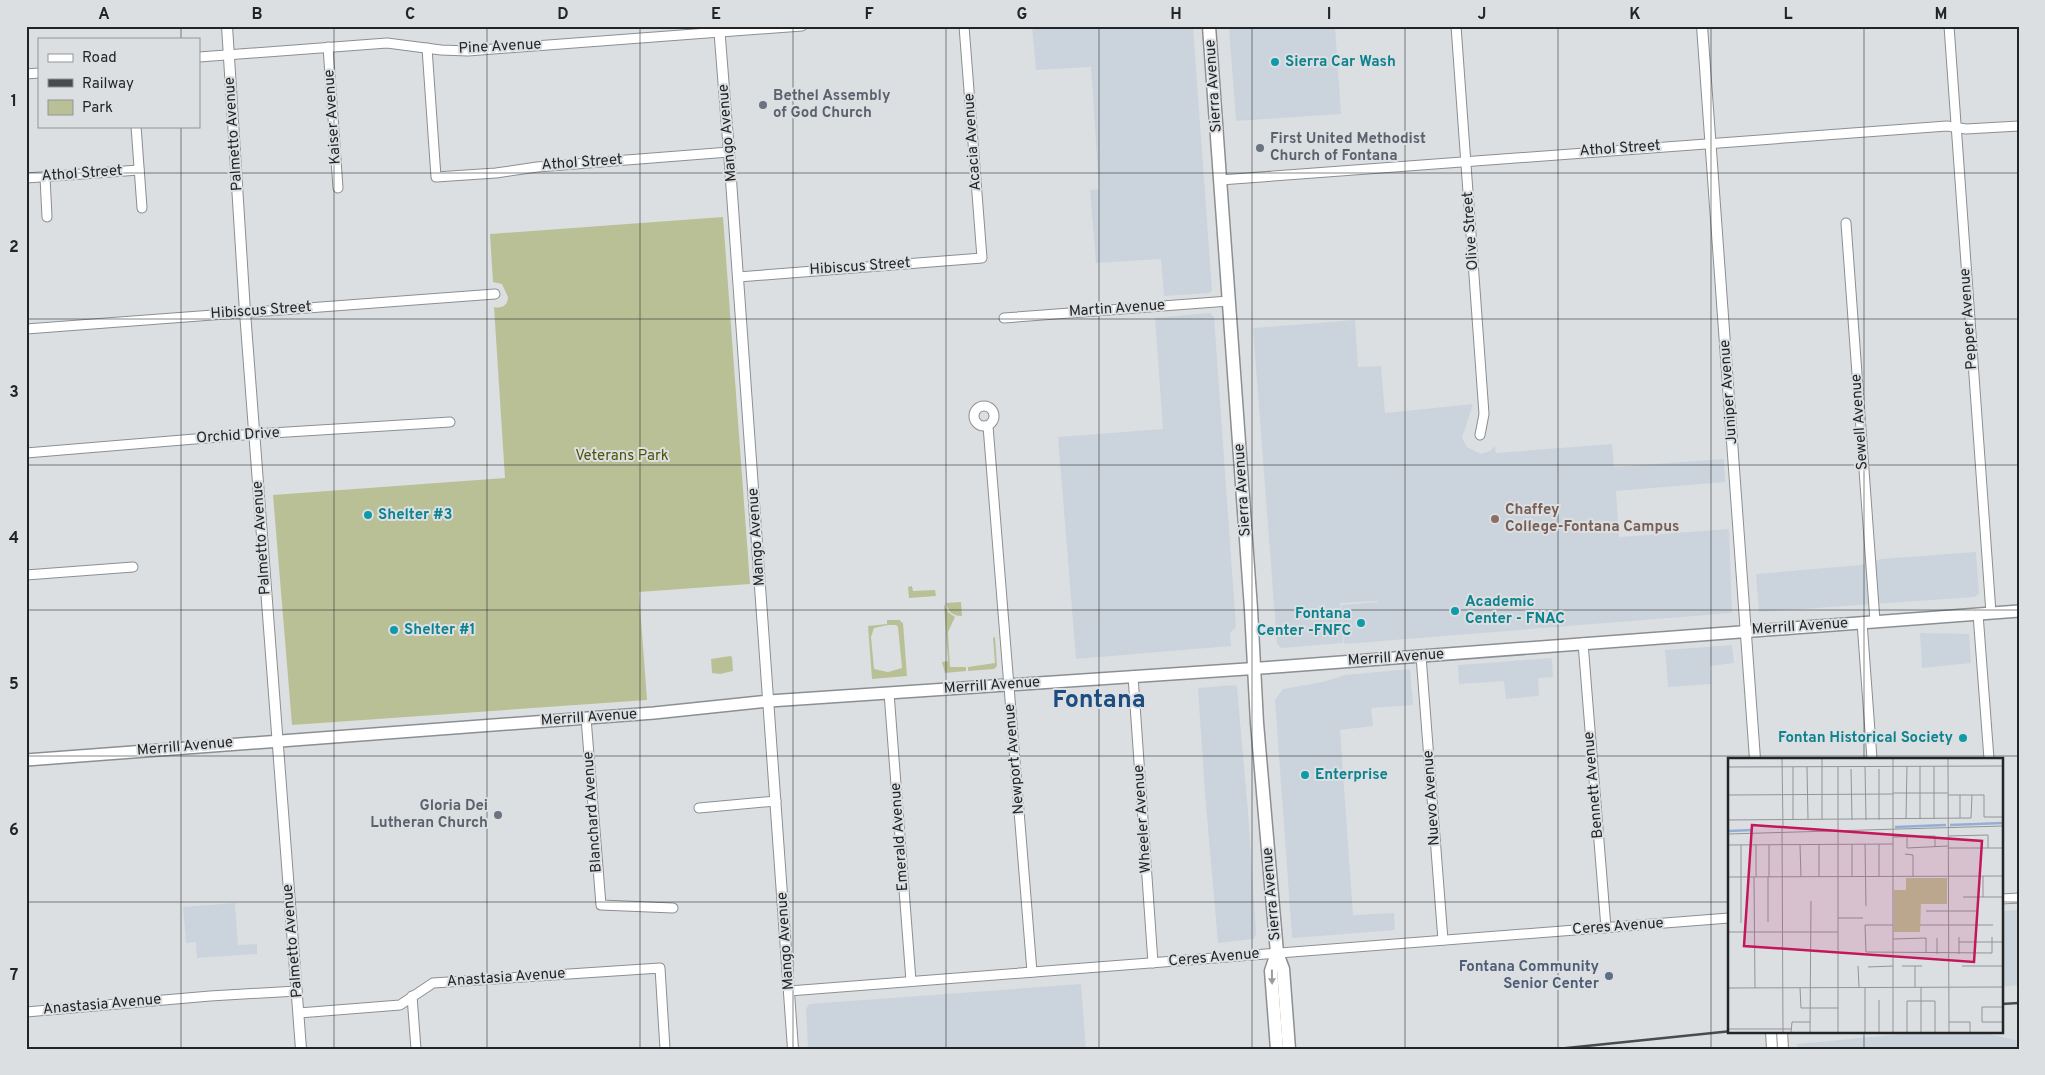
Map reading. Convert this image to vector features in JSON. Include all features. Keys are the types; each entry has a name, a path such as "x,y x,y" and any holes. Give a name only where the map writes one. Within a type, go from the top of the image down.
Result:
{"main road":[{"name":"Sierra Avenue","path":"1209,26 1258,738 1277,953 1283,970 1289,1049"},
{"name":"Merrill Avenue","path":"26,760 586,718 770,701 1254,669 2019,610"},
{"name":"Sierra Avenue","path":"1276,1049 1271,971 1277,953"}],"street":[{"name":"Palmetto Avenue","path":"227,26 245,312 301,1049"},
{"name":"Pine Avenue","path":"200,57 387,43 468,51 719,29 802,26"},
{"name":"Acacia Avenue","path":"964,26 982,258"},
{"name":"Olive Street","path":"1456,26 1484,414 1480,435"},
{"name":"Juniper Avenue","path":"1702,26 1755,758"},
{"name":"Pepper Avenue","path":"1949,26 1992,612"},
{"name":"Mango Avenue","path":"719,29 730,152 770,701 793,1049"},
{"name":"Kaiser Avenue","path":"328,47 338,188"},
{"name":"Athol Street","path":"427,48 436,178 496,173 537,167 730,152"},
{"name":"Athol Street","path":"1220,180 1947,126 1956,128 2019,126"},
{"path":"136,128 142,208"},
{"name":"Athol Street","path":"26,178 139,170"},
{"path":"45,177 47,217"},
{"name":"Sewell Avenue","path":"1846,223 1875,621"},
{"name":"Hibiscus Street","path":"738,277 982,258"},
{"name":"Hibiscus Street","path":"26,329 495,294"},
{"name":"Martin Avenue","path":"1004,318 1229,301"},
{"name":"Orchid Drive","path":"26,453 255,434 450,422"},
{"name":"Newport Avenue","path":"988,426 1032,972"},
{"path":"26,575 133,567"},
{"path":"1978,614 1989,758"},
{"path":"1862,622 1872,758"},
{"name":"Bennett Avenue","path":"1583,643 1606,928"},
{"name":"Nuevo Avenue","path":"1421,656 1442,940"},
{"name":"Wheeler Avenue","path":"1133,676 1153,963"},
{"name":"Emerald Avenue","path":"889,693 911,981"},
{"name":"Blanchard Avenue","path":"586,718 601,905 674,908"},
{"path":"699,808 776,801"},
{"path":"2002,899 2019,898"},
{"name":"Ceres Avenue","path":"789,991 1728,918"},
{"name":"Anastasia Avenue","path":"299,1013 400,1005 434,983 660,968 665,1049"},
{"name":"Anastasia Avenue","path":"26,1012 297,990"},
{"path":"412,996 416,1049"},
{"path":"1771,1032 1772,1049"},
{"path":"1782,1032 1783,1049"}],"shaded area":[{"path":"1032,26 1193,26 1212,290 1210,293 1164,296 1161,259 1096,263 1090,190 1099,189 1091,67 1036,70"},
{"path":"1335,26 1341,114 1236,121 1229,27"},
{"path":"1210,313 1214,317 1236,627 1230,633 1231,646 1076,659 1058,437 1163,429 1155,318"},
{"path":"1355,320 1358,367 1381,366 1385,413 1473,404 1462,438 1467,447 1481,454 1490,451 1495,446 1496,453 1612,444 1614,467 1724,459 1725,482 1616,491 1619,537 1729,529 1732,613 1344,644 1341,605 1378,601 1340,603 1343,643 1281,648 1277,644 1253,328"},
{"path":"1976,552 1979,593 1975,597 1759,612 1756,574 1861,565 1881,559"},
{"path":"1920,633 1969,634 1971,663 1922,668"},
{"path":"1732,645 1734,663 1710,666 1711,684 1668,687 1665,650"},
{"path":"1552,658 1553,677 1538,678 1539,696 1506,699 1504,681 1459,684 1458,665"},
{"path":"1410,669 1413,705 1371,708 1373,726 1340,730 1353,915 1394,913 1395,930 1294,938 1292,937 1275,700 1283,689 1323,682 1345,675"},
{"path":"1235,685 1237,687 1248,812 1256,934 1254,939 1218,943 1198,688"},
{"path":"235,903 238,945 257,944 257,954 197,958 196,942 186,943 183,907"},
{"path":"2019,910 2019,985 2002,987 2002,911"},
{"path":"1081,984 1086,1049 808,1049 806,1009 809,1004"},
{"path":"1924,1032 1980,1032 2019,1041 2019,1049 1793,1049 1797,1048 1797,1044"}],"green space":[{"name":"Veterans Park","path":"723,217 750,584 639,592 647,700 292,725 273,495 505,478 494,307 504,306 508,297 502,284 493,282 490,234"},
{"path":"912,586 913,591 935,590 936,596 909,598 908,587"},
{"path":"961,602 962,616 951,613 946,603"},
{"path":"944,604 948,612 955,617 948,632 950,667 966,667 966,671 945,673 942,662 948,661"},
{"path":"887,620 900,620 903,623 907,676 872,679 868,626 887,624","holes":["896,625 898,627 902,668 888,672 874,669 871,637 874,628"]},
{"path":"995,637 997,666 994,669 968,671 968,667 995,663 993,638"},
{"path":"732,657 733,671 720,674 712,673 711,659"}],"railway":[{"path":"2002,1004 2019,1003"},
{"path":"1557,1049 1728,1031"}],"place":[{"name":"Sierra Car Wash","path":"1275,62"},
{"name":"Bethel Assembly of God Church","path":"763,105"},
{"name":"First United Methodist Church of Fontana","path":"1260,148"},
{"name":"Shelter #3","path":"368,515"},
{"name":"Chaffey College-Fontana Campus","path":"1495,519"},
{"name":"Academic Center - FNAC","path":"1455,611"},
{"name":"Fontana Center -FNFC","path":"1361,623"},
{"name":"Shelter #1","path":"394,630"},
{"name":"Fontan Historical Society","path":"1963,738"},
{"name":"Enterprise","path":"1305,775"},
{"name":"Gloria Dei Lutheran Church","path":"498,815"},
{"name":"Fontana Community Senior Center","path":"1609,976"}],"district":[{"name":"Fontana","path":"1099,701"}]}
